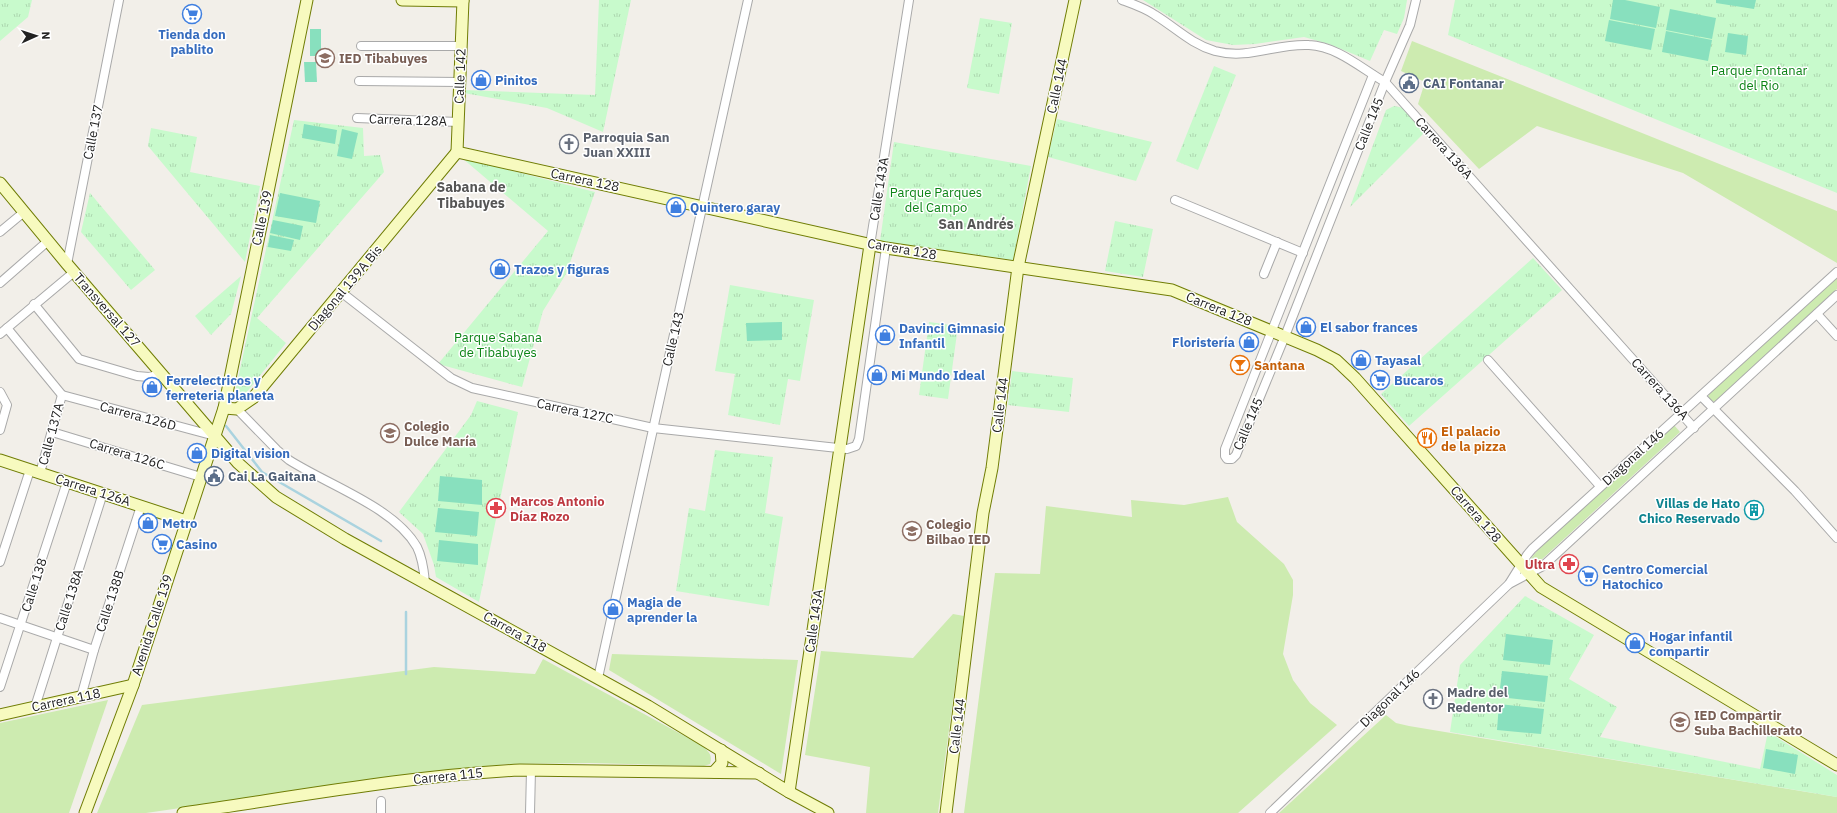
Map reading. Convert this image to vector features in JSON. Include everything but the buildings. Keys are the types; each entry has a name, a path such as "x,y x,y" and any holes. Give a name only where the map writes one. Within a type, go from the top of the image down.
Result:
{"street":[{"name":"Calle 137","path":"70,268 119,0"},
{"name":"Calle 139","path":"215,436 224,408 307,0"},
{"path":"402,0 463,1"},
{"name":"Calle 143","path":"598,678 748,0"},
{"name":"Calle 143A","path":"789,792 870,245 909,0"},
{"name":"Calle 144","path":"946,813 982,519 992,468 1018,267 1075,0"},
{"name":"Carrera 136A","path":"1122,0 1149,11 1192,41 1215,51 1242,54 1282,47 1310,45 1331,50 1385,82 1694,428"},
{"name":"Calle 145","path":"1373,75 1273,331 1225,449 1225,456 1227,459 1232,459 1236,455 1285,336 1385,82 1410,25 1416,0"},
{"name":"Calle 142","path":"457,152 463,1"},
{"path":"361,46 461,46"},
{"path":"359,81 460,82"},
{"name":"Carrera 128A","path":"357,118 458,122"},
{"name":"Carrera 128","path":"457,152 870,245 1172,290 1285,336 1327,355 1343,367 1403,431 1528,575 1544,589 1837,765"},
{"name":"Diagonal 139A Bis","path":"237,409 253,398 457,152"},
{"name":"Transversal 127","path":"0,183 70,268 215,436"},
{"path":"1175,200 1303,253"},
{"path":"0,232 24,212"},
{"path":"0,283 48,241"},
{"path":"1264,274 1277,242"},
{"path":"840,450 852,449 856,446 859,439 886,248"},
{"path":"0,334 34,304 70,268"},
{"name":"Diagonal 146","path":"1510,584 1520,565 1532,549 1837,272"},
{"name":"Carrera 127C","path":"341,292 451,378 472,388 653,428 840,450"},
{"name":"Diagonal 146","path":"1270,813 1510,584 1543,566 1837,295"},
{"path":"34,304 79,359 137,376 149,377 162,374"},
{"path":"1817,314 1837,336"},
{"path":"7,328 62,395"},
{"path":"1488,360 1600,486"},
{"path":"0,392 7,402 0,430"},
{"name":"Calle 137A","path":"0,562 35,471 52,432 62,395"},
{"name":"Carrera 126D","path":"62,395 215,436"},
{"name":"Carrera 136A","path":"1701,396 1795,491 1837,538"},
{"path":"224,408 237,409 277,450 289,460 391,518 417,547 426,582"},
{"name":"Carrera 126C","path":"52,432 202,477"},
{"name":"Avenida Calle 139","path":"85,813 133,686 215,436"},
{"name":"Carrera 118","path":"215,436 238,463 276,497 338,535 426,582 598,678 722,750 789,792 828,813"},
{"name":"Carrera 126A","path":"0,460 186,521"},
{"name":"Calle 138","path":"0,687 67,482"},
{"name":"Calle 138A","path":"35,707 103,493"},
{"name":"Calle 138B","path":"81,697 94,650 141,506"},
{"path":"0,618 94,650"},
{"name":"Carrera 118","path":"0,715 133,686"},
{"path":"714,772 722,763 722,750"},
{"path":"530,813 531,770"},
{"name":"Carrera 115","path":"183,813 420,778 494,771 531,770 759,773"},
{"path":"381,801 381,813"}],"green space":[{"path":"0,0 32,0 28,17 0,41"},
{"path":"599,0 631,0 603,132 547,108 464,93 463,90 595,95"},
{"path":"1143,0 1407,0 1404,18 1397,34 1384,30 1370,61 1329,44 1304,37 1255,44 1233,45 1206,40"},
{"name":"Parque Fontanar del Rio","path":"1455,0 1837,0 1837,193 1448,35"},
{"path":"1613,0 1625,0 1660,7 1656,28 1610,19"},
{"path":"1716,0 1756,0 1754,9 1716,3"},
{"path":"1670,9 1716,18 1712,39 1666,30"},
{"path":"980,18 1012,23 999,94 967,88"},
{"path":"1609,20 1655,29 1651,50 1605,41"},
{"path":"310,29 321,29 321,56 310,56"},
{"path":"1666,31 1712,40 1708,61 1662,52"},
{"path":"1728,33 1748,36 1746,55 1725,52"},
{"path":"1412,41 1837,211 1837,263 1683,173 1537,126 1479,169 1418,104 1425,82 1401,71"},
{"path":"304,62 316,62 317,82 305,82"},
{"path":"1214,66 1236,75 1198,170 1176,161"},
{"path":"1394,106 1404,108 1424,133 1350,207 1386,110"},
{"path":"1057,119 1152,142 1136,181 1048,157"},
{"path":"294,120 363,128 364,156 380,155 384,172 257,318 286,343 246,393 240,397 234,397"},
{"path":"304,124 337,130 335,144 302,138"},
{"path":"151,128 197,137 190,172 260,186 245,262 148,146"},
{"path":"342,129 358,133 352,159 337,156"},
{"name":"Parque Parques del Campo","path":"894,142 1031,166 1013,260 880,241"},
{"name":"Parque Sabana de Tibabuyes","path":"462,158 595,192 566,274 543,311 522,387 438,364 548,231"},
{"path":"90,193 155,270 131,290 81,232"},
{"path":"280,193 320,201 316,223 275,216"},
{"path":"273,220 303,226 300,240 270,233"},
{"path":"1115,221 1153,229 1143,277 1105,271"},
{"path":"270,235 294,240 291,251 268,247"},
{"path":"1533,258 1562,290 1409,426 1381,394"},
{"path":"241,276 231,314 211,335 195,316"},
{"path":"1837,277 1837,289 1716,401 1712,402 1708,398 1709,394"},
{"path":"730,285 814,300 800,381 788,379 780,425 728,415 735,374 715,371"},
{"path":"782,322 782,340 747,341 746,323"},
{"path":"929,322 958,326 948,399 919,395"},
{"path":"1012,371 1073,378 1069,412 1008,405"},
{"path":"477,401 518,412 479,602 436,577 434,565 423,534 399,512 471,415"},
{"path":"1674,425 1680,432 1532,568 1527,563 1543,544"},
{"path":"715,450 773,457 765,513 783,517 769,606 676,591 689,508 705,511"},
{"path":"440,476 482,480 482,505 438,501"},
{"path":"1228,497 1237,522 1284,564 1293,580 1293,595 1283,654 1293,680 1310,703 1337,725 1238,813 964,813 995,573 1040,574 1046,506 1132,517 1131,500 1184,505"},
{"path":"438,508 479,512 477,536 435,532"},
{"path":"439,540 478,544 478,565 437,561"},
{"path":"1525,596 1594,635 1569,679 1617,707 1600,737 1760,769 1768,732 1837,775 1837,797 1450,732 1460,665"},
{"path":"953,614 964,616 938,813 866,813 870,767 805,755 821,651 913,658"},
{"path":"1506,634 1553,640 1550,665 1503,660"},
{"path":"612,654 798,660 781,774 609,670"},
{"path":"543,659 701,745 710,755 710,764 704,766 590,763 508,764 402,776 146,813 97,813 142,705 434,667 535,674"},
{"path":"1502,671 1548,676 1545,702 1499,697"},
{"path":"108,700 69,813 0,813 0,723"},
{"path":"1499,704 1544,709 1541,734 1497,730"},
{"path":"1386,715 1396,723 1409,726 1837,797 1837,813 1279,813"},
{"path":"1766,749 1798,755 1795,774 1763,768"}],"waterway":[{"path":"226,426 262,472 381,541"},
{"path":"406,612 406,674"}],"place":[{"name":"Tienda don pablito","path":"192,14"},
{"name":"IED Tibabuyes","path":"325,58"},
{"name":"Pinitos","path":"481,80"},
{"name":"CAI Fontanar","path":"1409,83"},
{"name":"Parroquia San Juan XXIII","path":"569,144"},
{"name":"Quintero garay","path":"676,207"},
{"name":"Trazos y figuras","path":"500,269"},
{"name":"El sabor frances","path":"1306,327"},
{"name":"Davinci Gimnasio Infantil","path":"885,335"},
{"name":"Floristería","path":"1249,342"},
{"name":"Tayasal","path":"1361,360"},
{"name":"Santana","path":"1240,365"},
{"name":"Mi Mundo Ideal","path":"877,375"},
{"name":"Bucaros","path":"1380,380"},
{"name":"Ferrelectricos y ferreteria planeta","path":"152,387"},
{"name":"Colegio Dulce María","path":"390,433"},
{"name":"El palacio de la pizza","path":"1427,438"},
{"name":"Digital vision","path":"197,453"},
{"name":"Cai La Gaitana","path":"214,476"},
{"name":"Marcos Antonio Díaz Rozo","path":"496,508"},
{"name":"Villas de Hato Chico Reservado","path":"1754,510"},
{"name":"Metro","path":"148,523"},
{"name":"Colegio Bilbao IED","path":"912,531"},
{"name":"Casino","path":"162,544"},
{"name":"Ultra","path":"1569,564"},
{"name":"Centro Comercial Hatochico","path":"1588,576"},
{"name":"Magia de aprender la","path":"613,609"},
{"name":"Hogar infantil compartir","path":"1635,643"},
{"name":"Madre del Redentor","path":"1433,699"},
{"name":"IED Compartir Suba Bachillerato","path":"1680,722"}],"district":[{"name":"Sabana de Tibabuyes","path":"471,196"},
{"name":"San Andrés","path":"976,224"}]}
